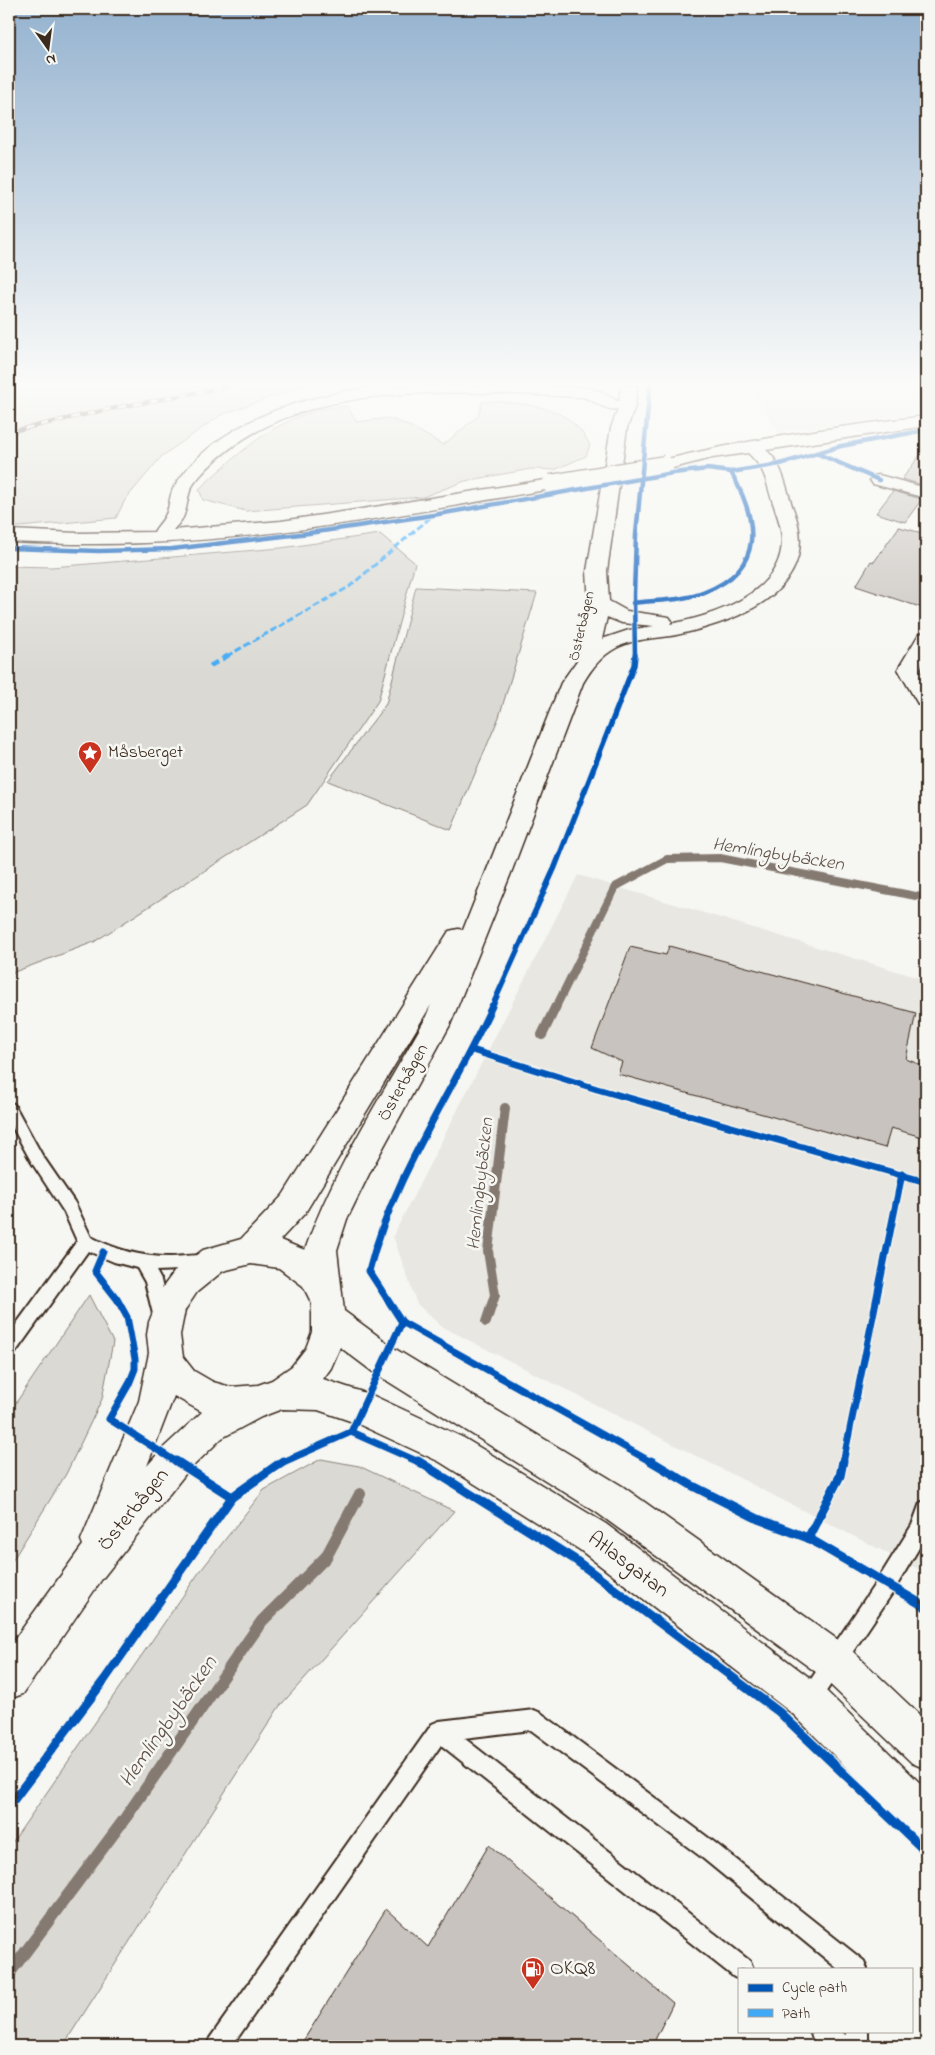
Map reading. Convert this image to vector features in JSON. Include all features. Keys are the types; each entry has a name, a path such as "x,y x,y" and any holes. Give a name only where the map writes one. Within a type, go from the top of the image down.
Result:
{"main road":[{"path":"161,519 175,482"},
{"path":"9,535 49,539 175,515 177,498 187,482"},
{"path":"161,519 274,527 564,482"},
{"name":"Österbågen","path":"328,1306 321,1250 332,1219 359,1163 436,1025 499,873 572,683 588,659 599,604 597,571 611,482"},
{"path":"599,604 622,616 634,619 666,620 700,614 729,601 747,589 762,574 772,558 776,543 775,528 756,482"},
{"path":"588,659 603,645 617,638 673,630 708,621 732,611 761,594 777,579 787,562 791,545 790,529 775,482"},
{"path":"886,482 926,493"},
{"name":"Österbågen","path":"572,683 572,657 584,602 597,571"},
{"path":"926,638 909,669 926,699"},
{"name":"Österbågen","path":"251,1250 294,1204 499,873"},
{"path":"328,1306 325,1348 308,1373 268,1398 221,1404 194,1392 175,1376 164,1342 169,1306 183,1284 214,1260 251,1250 287,1256 310,1271 328,1306 385,1361 592,1486 834,1661 926,1749"},
{"name":"Österbågen","path":"89,1566 156,1401 164,1342"},
{"name":"Atlasgatan","path":"268,1398 318,1394 362,1408 452,1450 593,1537 808,1701 926,1818"},
{"name":"Österbågen","path":"9,1680 89,1566 174,1461 210,1426 268,1398"}],"lane":[{"path":"9,1108 36,1159 70,1208 85,1242 103,1252 143,1264 170,1265 214,1260"},
{"path":"9,1347 85,1242"},
{"path":"143,1264 153,1280 158,1296 164,1342"},
{"path":"808,1701 923,1527 926,1508"},
{"path":"218,2046 439,1731 534,1720 707,1849 855,1968"},
{"path":"439,1731 741,1968"},
{"path":"822,2032 841,2046"},
{"path":"857,2032 857,2046"}],"shaded area":[{"path":"9,482 140,482 125,500 116,518 9,528"},
{"path":"207,482 463,482 423,497 246,511 203,500 199,489"},
{"path":"380,534 415,563 378,701 307,805 94,942 9,974 9,566 52,567 281,548"},
{"path":"416,587 537,593 499,717 451,830 328,781 386,704"},
{"path":"578,875 926,980 926,1573 441,1326 417,1304 393,1236"},
{"path":"89,1295 113,1342 102,1399 66,1474 9,1566 9,1413"},
{"path":"321,1459 359,1466 454,1511 279,1707 63,2046 9,2046 9,1847 198,1574 264,1490"}],"building":[{"path":"912,482 926,482 926,486"},
{"path":"893,491 922,499 905,522 876,513"},
{"path":"899,527 926,534 926,609 856,586 871,561 874,562"},
{"path":"669,946 916,1013 906,1059 926,1067 926,1109 922,1137 891,1128 885,1148 618,1074 622,1062 592,1048 630,947 666,955"},
{"path":"489,1845 673,2003 652,2046 300,2046 386,1909 428,1947"}],"waterway":[{"name":"Hemlingbybäcken","path":"556,1007 615,887 667,859 720,858 926,898"},
{"name":"Hemlingbybäcken","path":"542,1035 556,1006"},
{"name":"Hemlingbybäcken","path":"486,1322 495,1295 488,1251 505,1108"},
{"name":"Hemlingbybäcken","path":"9,1974 126,1817 262,1621 326,1557 360,1494"}],"marked path":[{"path":"210,666 349,587 431,517"}],"cycle path":[{"path":"9,548 99,551 172,549 309,533 433,515 622,482"},
{"path":"640,482 636,535 634,665 555,867 472,1050 438,1109 378,1236 369,1271 402,1322 691,1485 758,1519 808,1538 926,1607"},
{"path":"633,603 679,598 705,592 725,582 739,571 748,557 752,541 752,525 748,507 736,482"},
{"path":"472,1050 597,1089 926,1182"},
{"path":"808,1538 840,1476 902,1174"},
{"path":"103,1252 95,1271 111,1290 127,1317 133,1339 135,1362 135,1369 129,1384 109,1419 232,1497"},
{"path":"9,1806 105,1679 232,1497 288,1458 351,1432 402,1322"},
{"path":"351,1432 428,1466 574,1559 779,1712 926,1852"}],"place":[{"name":"Måsberget","path":"90,774"},
{"name":"OKQ8","path":"533,1990"}]}
